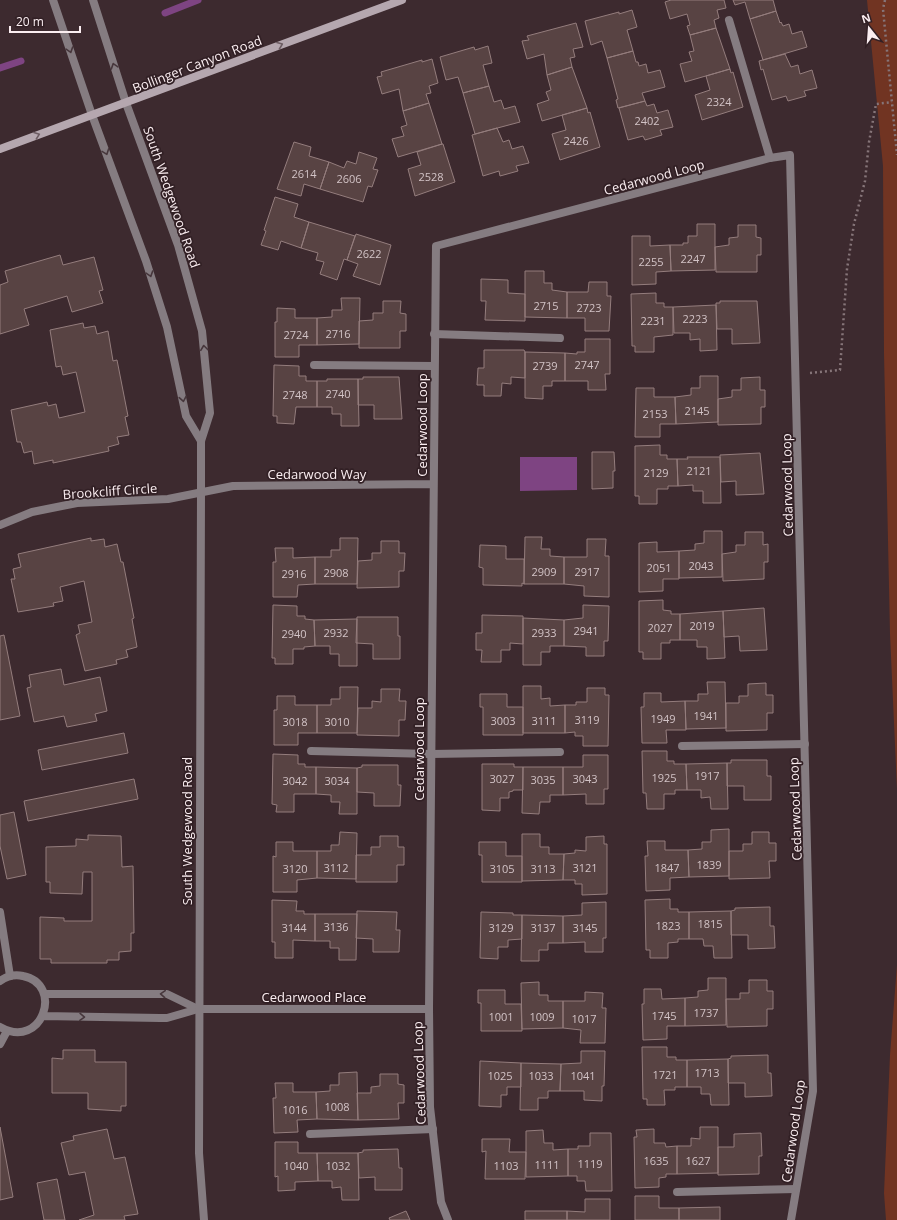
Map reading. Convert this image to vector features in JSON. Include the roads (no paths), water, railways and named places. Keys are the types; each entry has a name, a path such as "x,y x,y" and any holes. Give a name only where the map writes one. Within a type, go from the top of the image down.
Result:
{"main road":[{"name":"Bollinger Canyon Road","path":"0,149 402,0"}],"street":[{"path":"53,0 92,115 146,261 167,327 186,416 201,441"},
{"name":"South Wedgewood Road","path":"93,0 126,103 178,245 202,331 210,414 201,441 200,493 198,1009 199,1154 204,1220"},
{"path":"729,20 770,158"},
{"name":"Cedarwood Loop","path":"448,1220 441,1202 430,1108 429,1009 436,246 790,154 813,1091 791,1220"},
{"path":"434,334 560,338"},
{"path":"314,365 434,366"},
{"name":"Cedarwood Way","path":"200,493 233,486 434,484"},
{"name":"Brookcliff Circle","path":"0,525 32,512 77,503 159,500 200,493"},
{"path":"682,746 805,744"},
{"path":"311,751 431,754 560,752"},
{"path":"0,912 10,976"},
{"path":"0,981 10,976 27,977 40,987 44,994 45,1009 43,1016 38,1023 24,1032 4,1029 0,1044"},
{"name":"Cedarwood Place","path":"44,994 167,994 198,1009"},
{"name":"Cedarwood Place","path":"43,1016 167,1018 198,1009 429,1009"},
{"path":"310,1134 433,1129"},
{"path":"677,1192 796,1189"}],"waterway":[{"path":"165,13 198,0"},
{"path":"0,68 21,61"}]}
